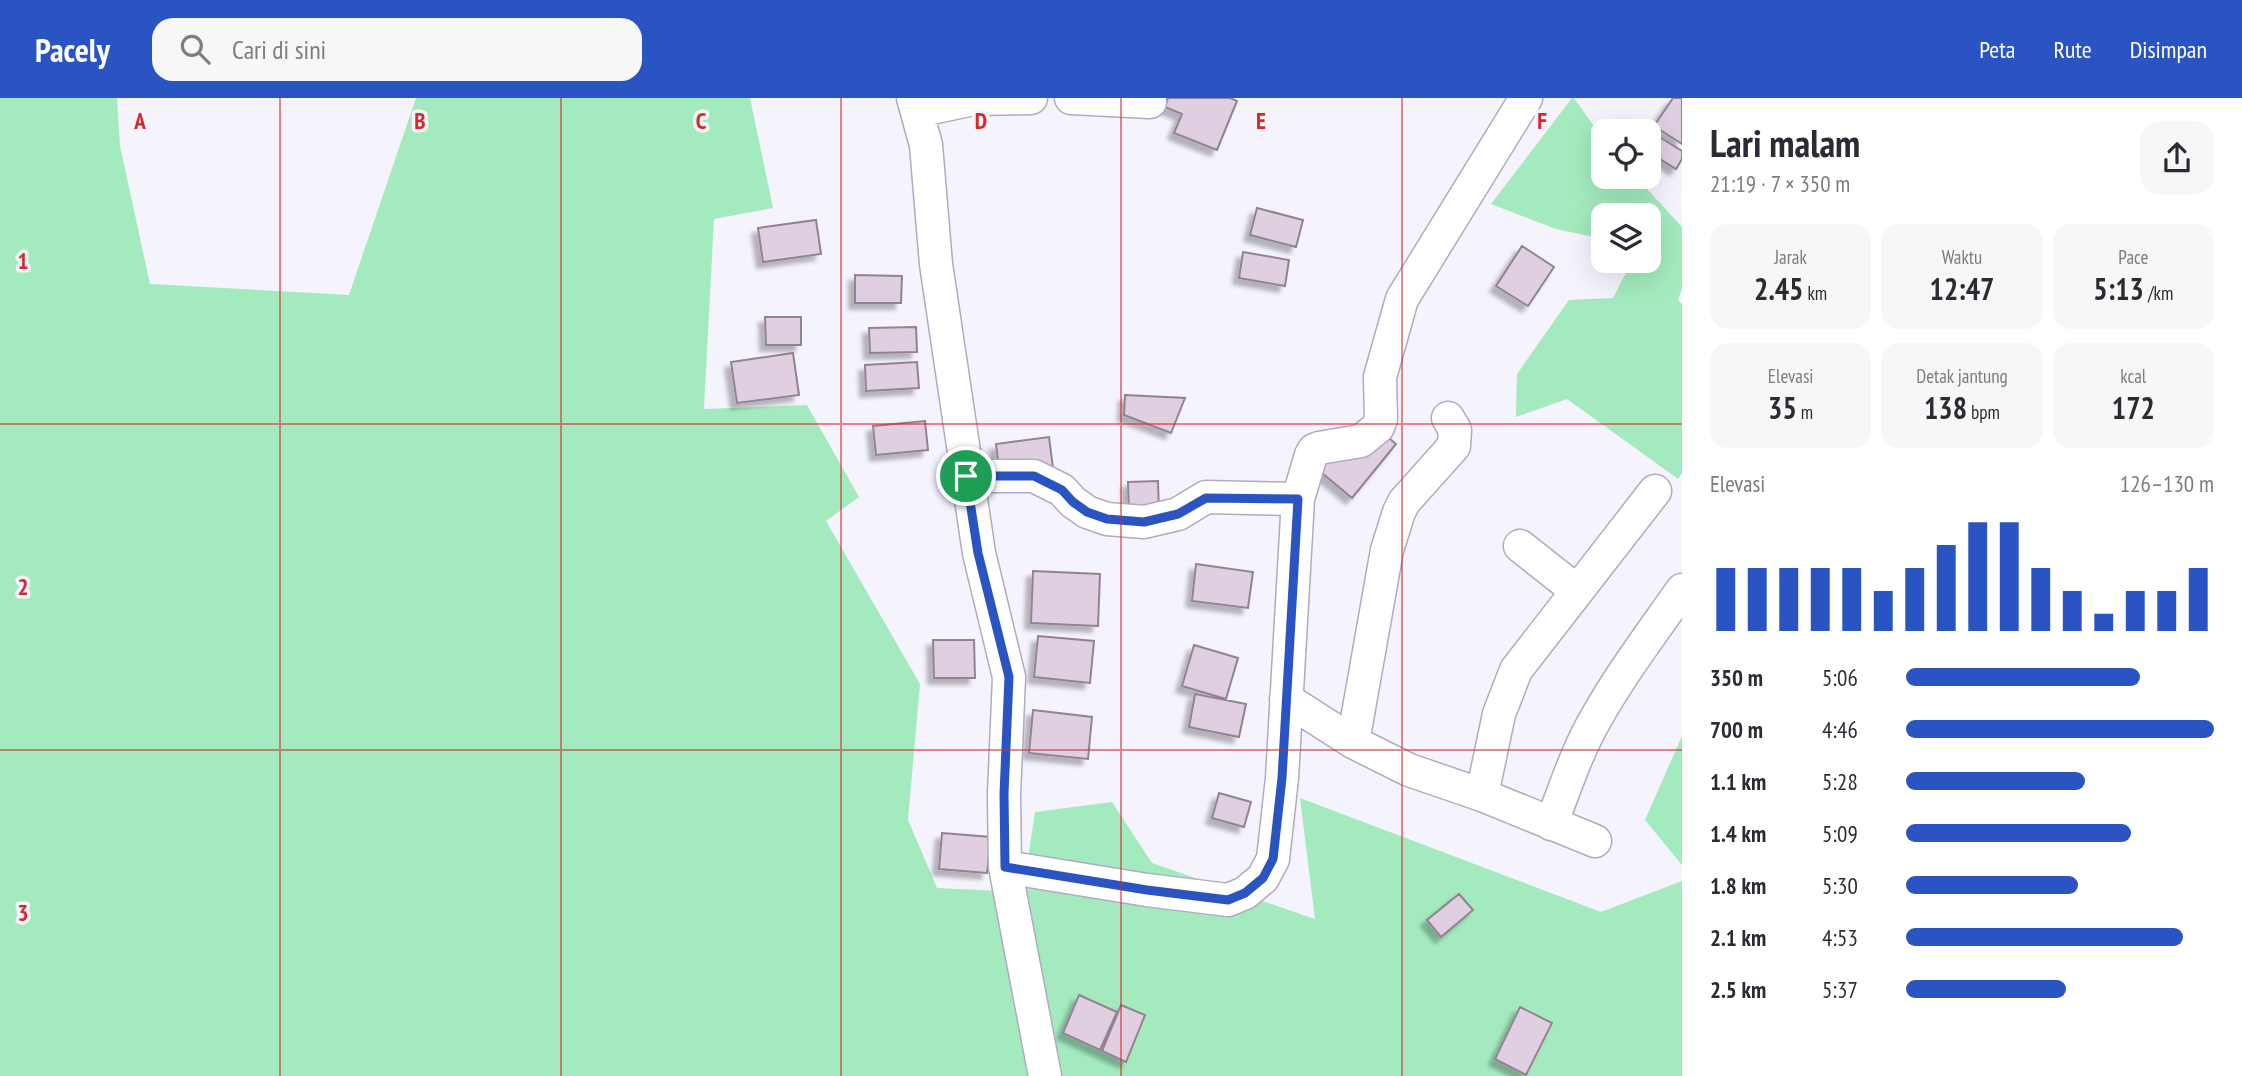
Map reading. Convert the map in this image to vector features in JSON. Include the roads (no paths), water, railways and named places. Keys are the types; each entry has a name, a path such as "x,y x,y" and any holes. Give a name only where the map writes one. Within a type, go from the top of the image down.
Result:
{"street":[{"path":"1031,98 915,104 926,145 936,264 978,553 1009,677 1004,794 1005,867 1045,1076"},
{"path":"1071,98 1150,102"},
{"path":"1005,867 1228,900 1245,893 1263,878 1273,859 1282,778 1298,499 1314,450 1360,441 1378,427 1381,419 1380,377 1402,299 1525,98"},
{"path":"1353,742 1387,550 1404,502 1454,446 1455,430 1448,418"},
{"path":"966,476 1034,476 1062,490 1087,512 1107,519 1144,522 1178,514 1206,498 1298,499"},
{"path":"1482,795 1499,714 1516,670 1655,491"},
{"path":"1520,546 1577,591"},
{"path":"1551,824 1579,751 1595,720 1627,668 1682,590"},
{"path":"1286,699 1353,742 1409,770 1482,795 1595,841"}]}
